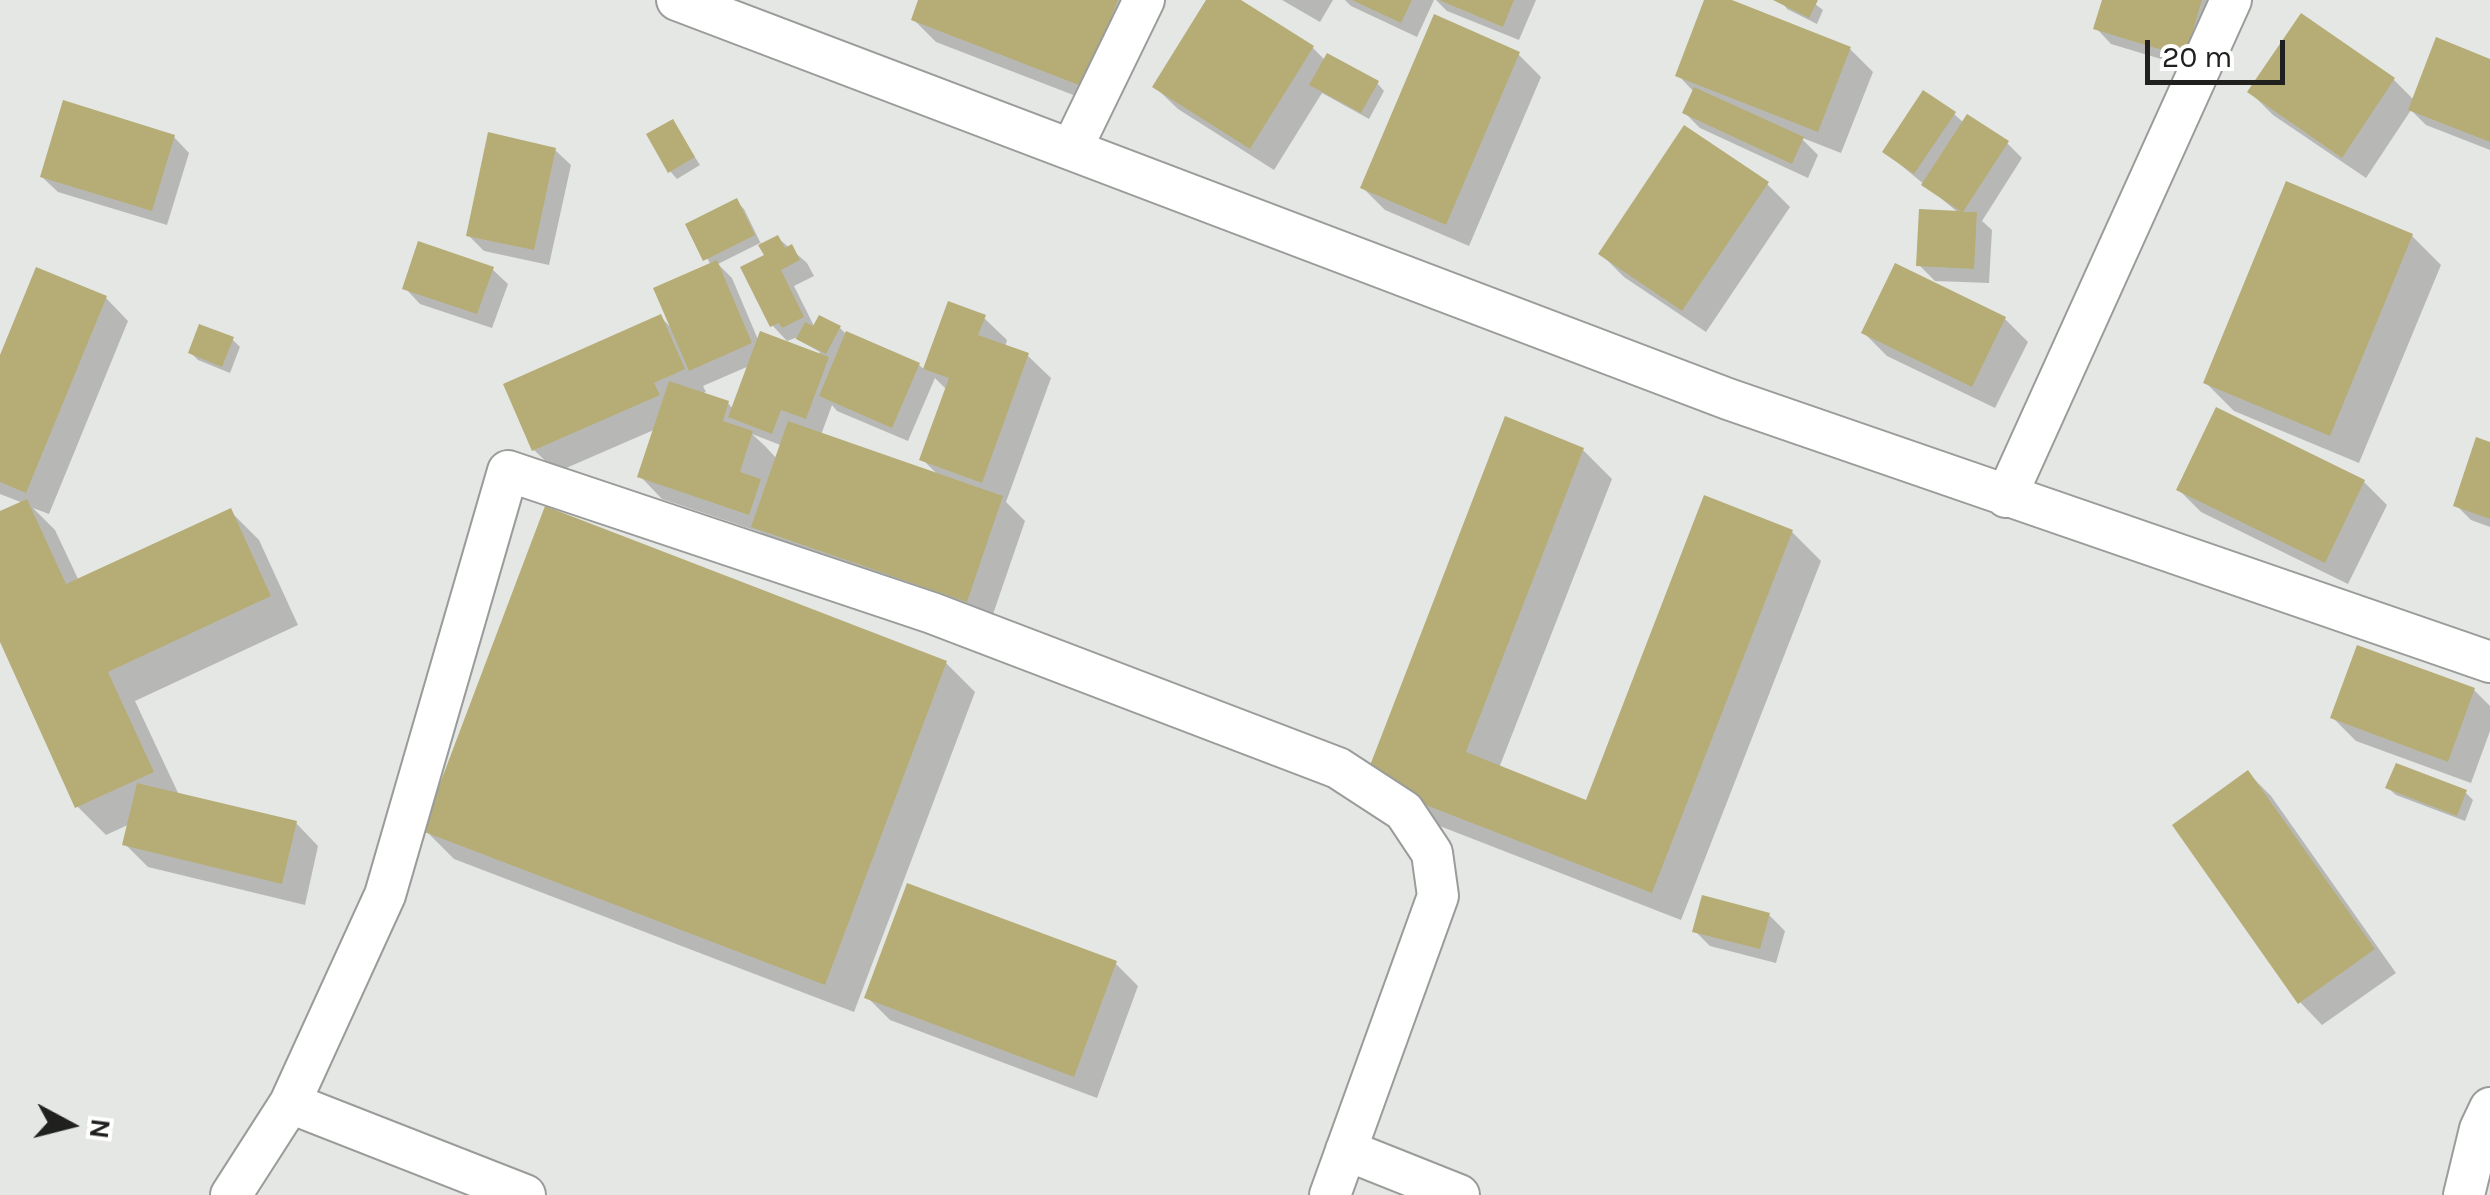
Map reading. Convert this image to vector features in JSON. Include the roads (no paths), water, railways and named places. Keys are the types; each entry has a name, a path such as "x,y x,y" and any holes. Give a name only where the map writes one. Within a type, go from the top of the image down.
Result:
{"street":[{"path":"677,0 1728,400 2490,662"},
{"path":"1072,148 1144,0"},
{"path":"2006,497 2231,0"},
{"path":"231,1195 290,1103 384,896 508,471 951,620 1338,768 1404,811 1432,853 1438,896 1330,1195"},
{"path":"290,1103 525,1195"},
{"path":"2464,1195 2480,1129 2490,1108"},
{"path":"1346,1150 1459,1195"}]}
